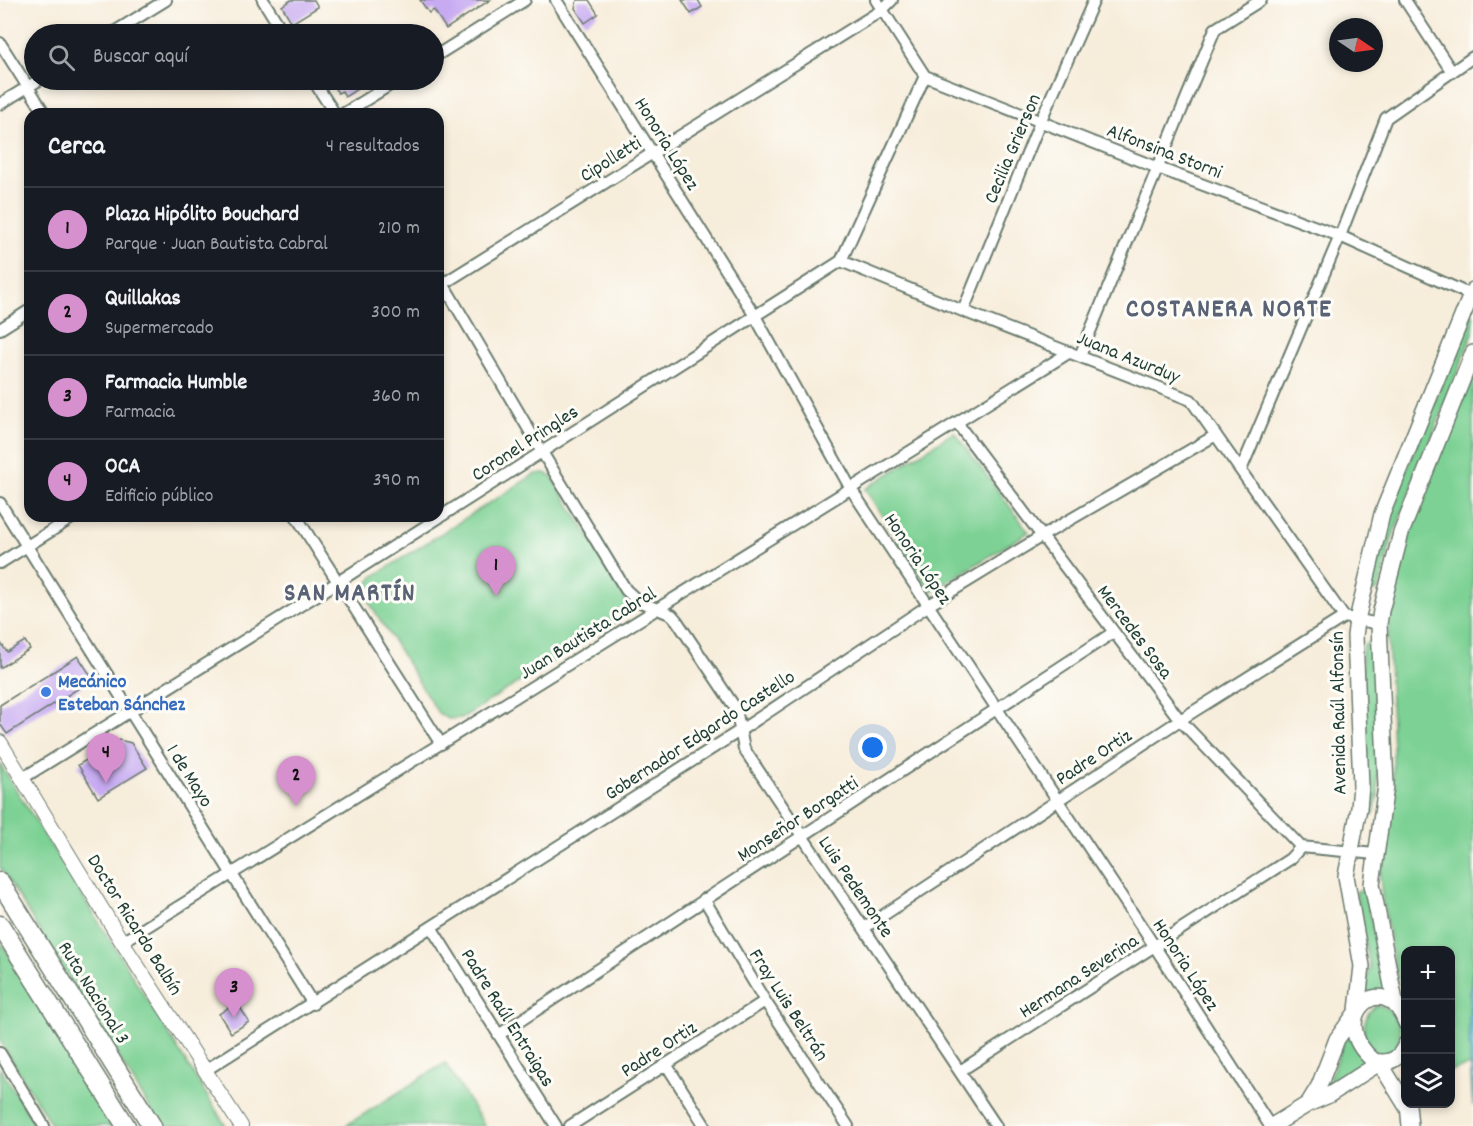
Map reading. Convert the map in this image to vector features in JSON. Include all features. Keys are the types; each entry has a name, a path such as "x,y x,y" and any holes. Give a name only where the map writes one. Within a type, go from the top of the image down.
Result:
{"highway":[{"name":"Ruta Nacional 3","path":"0,882 152,1126"},
{"path":"0,926 126,1126"}],"main road":[{"name":"Avenida Raúl Alfonsín","path":"1401,1096 1381,1062 1374,1061 1361,1045 1354,1025 1362,966 1347,876 1361,786 1355,636 1350,619 1382,514 1472,294"},
{"path":"1401,1014 1396,1006 1372,884 1386,786 1379,624 1401,533 1473,353"},
{"path":"1308,1104 1319,1086 1337,1039 1356,1012 1369,999 1376,997 1386,998 1396,1006"},
{"path":"1271,1126 1308,1104 1329,1095 1381,1062 1387,1063 1395,1060 1401,1054"},
{"name":"Avenida Raúl Alfonsín","path":"1408,1108 1410,1126"}],"street":[{"path":"127,24 166,0"},
{"path":"263,0 278,24"},
{"path":"444,51 525,0"},
{"name":"Honoria López","path":"556,0 755,316 852,489 1271,1126"},
{"path":"841,261 925,76 876,0"},
{"name":"Cipolletti","path":"444,280 882,10 892,0"},
{"name":"Cecilia Grierson","path":"963,311 1041,120 1094,0"},
{"path":"1235,0 1242,11"},
{"path":"1075,354 1158,168 1215,29 1261,0"},
{"path":"1405,0 1452,72"},
{"path":"0,43 24,82"},
{"path":"1241,470 1340,236 1386,118 1473,57"},
{"name":"Alfonsina Storni","path":"925,76 1158,168 1340,236 1472,294"},
{"path":"0,104 24,89"},
{"path":"29,90 41,108"},
{"path":"319,90 331,108"},
{"path":"353,108 382,90"},
{"name":"Juana Azurduy","path":"841,261 1191,400 1350,619"},
{"name":"Coronel Pringles","path":"444,514 841,261"},
{"name":"Luis Pedemonte","path":"444,289 626,590 638,601 672,615 677,621 736,709 744,749 996,1126"},
{"path":"0,329 24,314"},
{"name":"Juan Bautista Cabral","path":"122,942 957,423 1075,354"},
{"name":"Mercedes Sosa","path":"957,423 1180,720 1301,847"},
{"name":"Gobernador Edgardo Castello","path":"206,1070 741,730 929,605 1216,435"},
{"name":"1 de Mayo","path":"0,503 313,1004"},
{"path":"0,563 66,522"},
{"path":"300,522 441,744"},
{"name":"Coronel Pringles","path":"23,778 432,522"},
{"path":"1350,619 1379,624"},
{"name":"Padre Ortiz","path":"864,928 1180,720 1350,619"},
{"name":"Monseñor Borgatti","path":"500,1034 1114,632"},
{"name":"Doctor Ricardo Balbín","path":"0,742 122,942 241,1126"},
{"path":"1301,847 1375,854"},
{"name":"Hermana Severina","path":"960,1071 1290,859 1301,847"},
{"name":"Fray Luis Beltrán","path":"704,899 765,1001 848,1126"},
{"name":"Padre Raúl Entraigas","path":"431,927 556,1126"},
{"name":"Padre Ortiz","path":"570,1126 765,1001"},
{"path":"0,1053 44,1126"},
{"path":"666,1064 705,1126"}],"green space":[{"path":"1471,314 1473,314 1473,333 1392,538 1380,585 1374,592 1371,590 1390,509"},
{"path":"1473,373 1473,968 1470,988 1470,1065 1455,1070 1455,946 1401,946 1401,989 1382,898 1380,876 1393,800 1388,639 1392,590 1406,535"},
{"path":"954,432 1029,532 931,592 865,489"},
{"path":"545,473 552,477 625,594 626,609 618,620 462,718 448,719 438,713 367,599 366,586 374,576 535,474"},
{"path":"1368,642 1374,650 1378,795 1374,814 1370,817 1366,810 1362,652 1364,645"},
{"path":"0,764 226,1126 161,1126 0,867"},
{"path":"1361,890 1365,891 1367,898 1386,988 1386,992 1367,996 1364,993 1370,968 1356,894"},
{"path":"0,941 116,1126 52,1126 0,1041"},
{"path":"1377,1005 1386,1008 1394,1015 1400,1032 1395,1048 1387,1053 1376,1054 1366,1042 1365,1021"},
{"path":"1347,1032 1366,1063 1328,1088 1327,1085"},
{"path":"445,1063 485,1126 345,1126"},
{"path":"0,1068 36,1126 0,1126"}],"water":[{"path":"1473,968 1473,1106 1469,1020"}],"building":[{"path":"291,0 314,0 318,7 292,23 282,6"},
{"path":"420,0 490,0 446,29 434,10 429,13"},
{"path":"577,0 589,0 598,14 585,23 575,8"},
{"path":"682,0 698,0 702,7 691,14"},
{"path":"336,90 356,90 345,97 342,91 338,93"},
{"path":"25,641 30,649 0,668 0,642 7,652"},
{"name":"Mecánico Esteban Sánchez","path":"78,656 93,679 7,734 0,724 0,705"},
{"path":"119,740 131,743 147,768 98,798 78,765"},
{"path":"237,1002 249,1022 231,1033 219,1014"}],"place":[{"name":"Plaza Hipólito Bouchard","path":"496,596"},
{"name":"Mecánico Esteban Sánchez","path":"46,692"},
{"name":"OCA","path":"106,783"},
{"name":"Quillakas","path":"296,806"},
{"name":"Farmacia Humble","path":"234,1018"}],"district":[{"name":"COSTANERA NORTE","path":"1229,307"},
{"name":"SAN MARTÍN","path":"350,591"}]}
